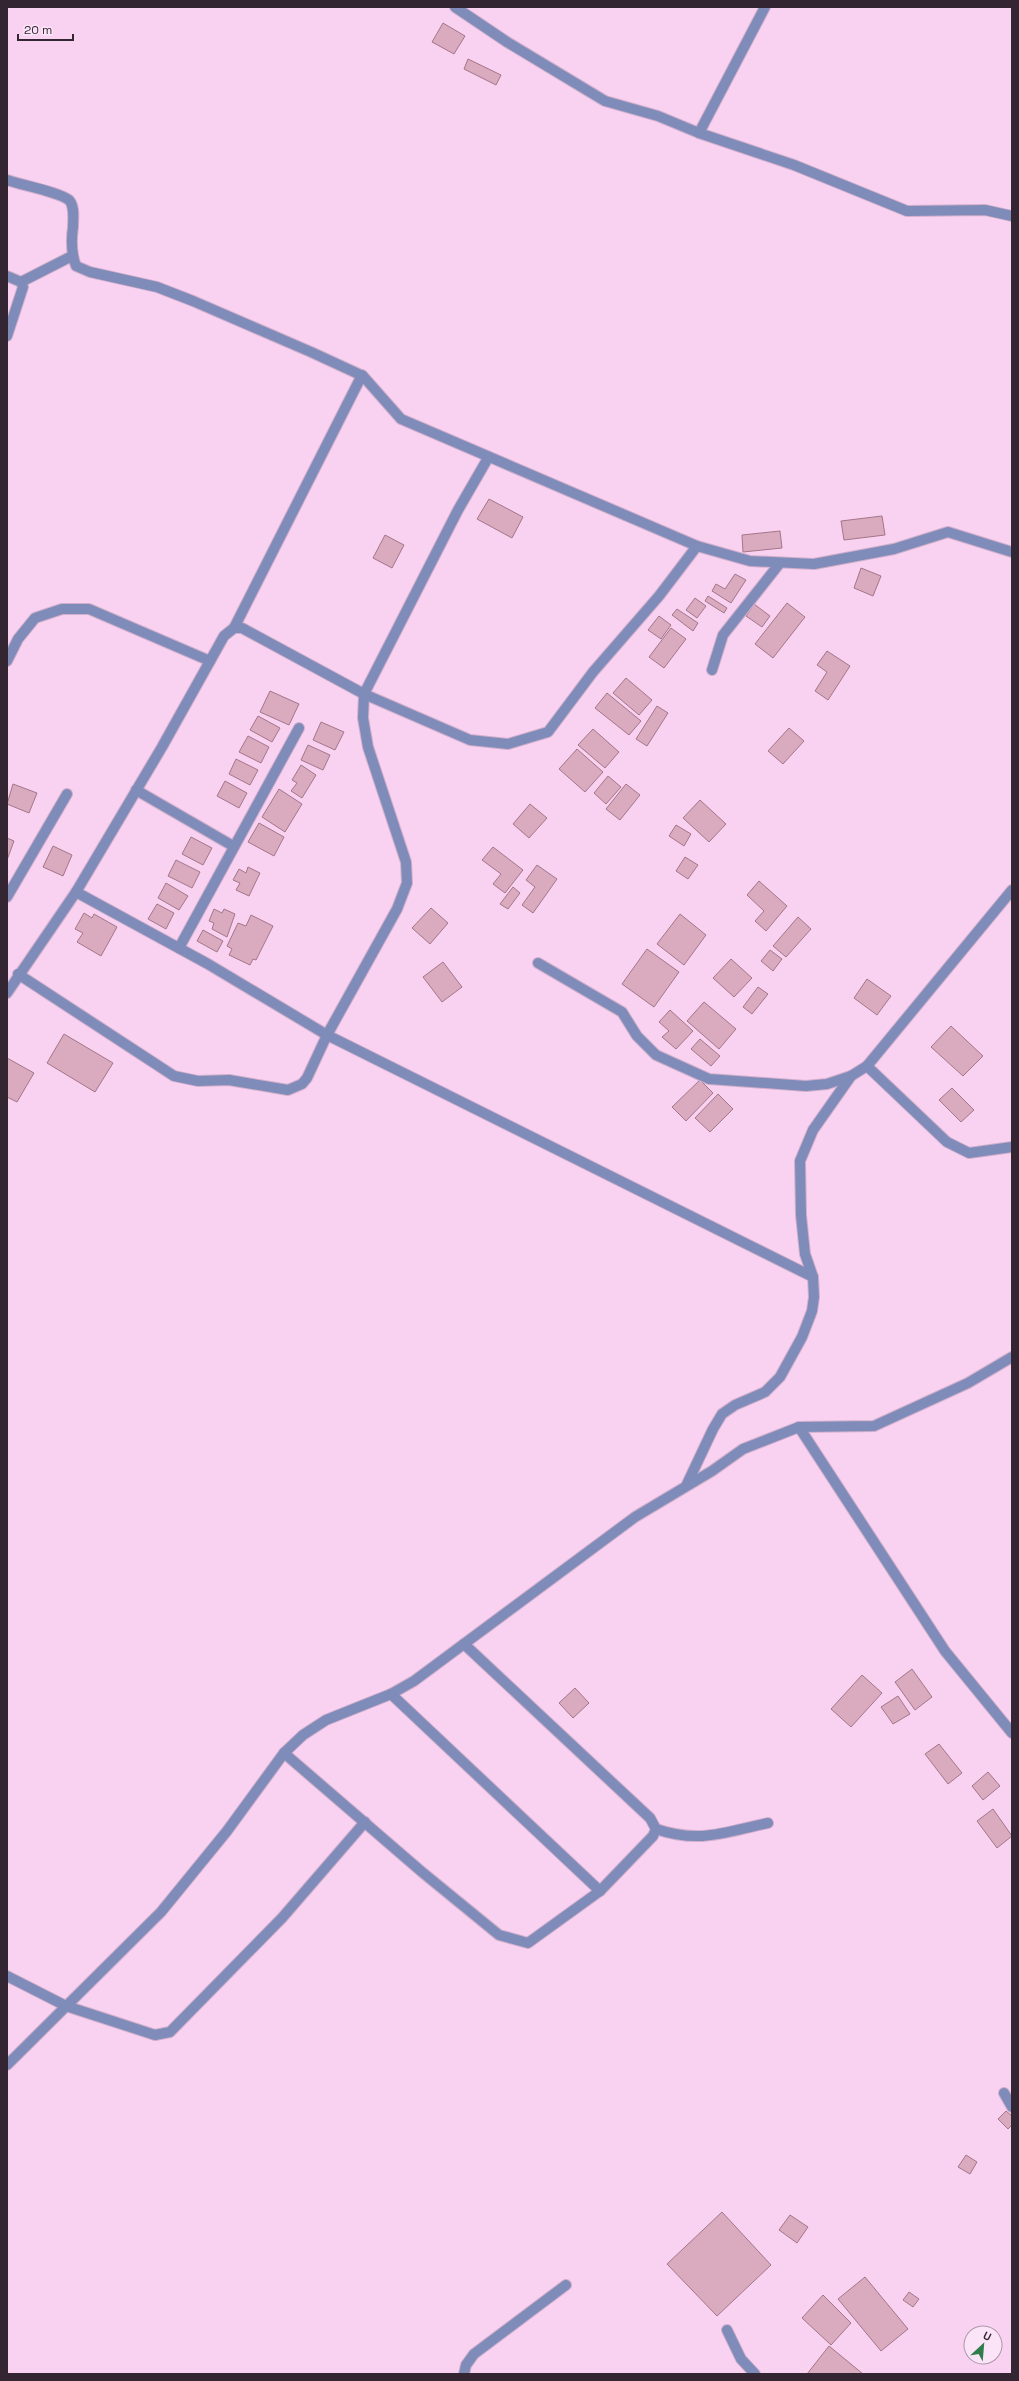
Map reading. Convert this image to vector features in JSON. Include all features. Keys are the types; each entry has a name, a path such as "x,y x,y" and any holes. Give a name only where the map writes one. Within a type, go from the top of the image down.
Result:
{"street":[{"path":"455,7 507,42 605,101 658,116 699,133 794,164 907,211 985,210 1012,216"},
{"path":"699,133 765,7"},
{"path":"7,180 60,196 70,201 73,210 71,241 72,256 76,266 90,272 157,287 193,301 362,375 374,386 387,406 401,419 488,458 697,546 750,561 814,564 894,550 948,532 1012,552"},
{"path":"21,282 72,256"},
{"path":"7,276 21,282 24,287 7,336"},
{"path":"7,993 18,974 76,892 224,636 234,628 362,375"},
{"path":"18,974 174,1076 198,1081 228,1080 288,1090 302,1084 307,1078 327,1035 397,908 407,884 403,851 368,747 363,718 364,694 458,510 488,458"},
{"path":"234,628 242,628 364,694 470,740 508,744 548,732 593,672 659,596 697,546"},
{"path":"712,670 723,635 780,563"},
{"path":"7,661 18,639 35,618 62,609 89,609 210,661"},
{"path":"179,948 233,846 299,728"},
{"path":"136,790 233,846"},
{"path":"7,897 67,794"},
{"path":"538,963 622,1012 637,1036 656,1055 709,1079 806,1086 827,1084 851,1076 867,1066 1012,890"},
{"path":"76,892 179,948 327,1035 813,1277"},
{"path":"867,1066 947,1142 969,1153 1012,1147"},
{"path":"687,1484 713,1428 722,1414 735,1405 765,1392 780,1378 790,1361 812,1311 813,1277 805,1254 801,1215 800,1161 813,1130 851,1076"},
{"path":"7,2065 161,1912 227,1831 284,1753 303,1735 326,1720 391,1694 414,1681 635,1517 687,1484 712,1471 743,1449 799,1427 874,1426 968,1383 1012,1357"},
{"path":"799,1427 945,1651 1012,1734"},
{"path":"464,1644 650,1818 656,1829 674,1835 696,1837 768,1823"},
{"path":"391,1694 600,1891"},
{"path":"284,1753 422,1872 494,1930 510,1939 528,1943 600,1891 653,1836 656,1829"},
{"path":"7,1976 66,2006 155,2035 170,2032 282,1918 365,1822"},
{"path":"1004,2093 1012,2108"},
{"path":"464,2374 466,2365 474,2354 566,2285"},
{"path":"727,2330 741,2359 755,2374"}],"building":[{"path":"443,23 465,36 454,54 432,42"},
{"path":"468,59 501,75 496,85 464,69"},
{"path":"489,499 523,517 512,538 477,519"},
{"path":"882,516 885,535 844,540 841,521"},
{"path":"780,531 782,548 743,552 742,535"},
{"path":"385,535 404,545 392,568 373,558"},
{"path":"861,568 881,576 873,596 854,588"},
{"path":"735,574 746,580 731,603 712,591 716,584 725,589"},
{"path":"708,596 727,608 724,613 705,601"},
{"path":"695,598 706,606 697,618 686,610"},
{"path":"787,603 805,617 773,658 755,644"},
{"path":"754,604 770,616 762,627 746,616"},
{"path":"677,609 698,623 693,631 672,615"},
{"path":"659,616 671,625 661,639 648,630"},
{"path":"671,628 686,639 664,668 649,657"},
{"path":"827,651 850,666 828,700 815,691 827,672 817,665"},
{"path":"626,678 652,700 639,715 613,693"},
{"path":"270,691 299,704 289,725 260,712"},
{"path":"607,693 641,721 629,735 595,708"},
{"path":"657,706 668,713 647,746 636,739"},
{"path":"258,716 280,728 272,742 250,730"},
{"path":"321,722 344,732 335,750 313,740"},
{"path":"789,728 804,741 783,764 768,751"},
{"path":"593,729 619,752 605,768 578,745"},
{"path":"248,736 269,747 261,763 239,752"},
{"path":"308,745 330,755 323,770 301,760"},
{"path":"577,749 603,772 585,792 559,769"},
{"path":"236,759 258,770 250,785 229,774"},
{"path":"301,765 316,775 302,798 291,791 297,783 292,780"},
{"path":"608,776 621,787 606,804 594,793"},
{"path":"225,781 247,793 239,808 217,796"},
{"path":"13,784 37,793 29,813 7,804"},
{"path":"626,784 640,795 620,820 606,809"},
{"path":"279,789 302,804 285,832 262,817"},
{"path":"700,800 726,824 709,842 683,818"},
{"path":"530,804 547,818 529,838 513,824"},
{"path":"259,823 284,837 274,856 248,842"},
{"path":"676,825 691,834 684,846 669,836"},
{"path":"191,837 212,848 203,865 182,854"},
{"path":"7,838 14,841 7,860"},
{"path":"53,846 72,855 63,876 43,867"},
{"path":"493,847 523,870 505,893 493,884 501,874 482,860"},
{"path":"685,857 698,865 688,879 676,871"},
{"path":"176,860 200,872 192,888 168,876"},
{"path":"537,865 557,879 533,913 522,905 535,887 526,880"},
{"path":"248,867 260,873 249,896 236,890 240,883 233,880 239,869 246,873"},
{"path":"759,881 787,906 766,931 755,921 764,911 747,895"},
{"path":"166,883 188,896 179,910 158,898"},
{"path":"513,887 520,893 508,909 500,904"},
{"path":"157,904 174,913 166,929 148,919"},
{"path":"431,908 448,923 430,944 412,928"},
{"path":"214,909 222,913 224,909 235,914 227,937 212,929 214,923 209,921"},
{"path":"84,913 92,918 94,914 117,927 101,956 77,942 83,933 75,929"},
{"path":"680,914 706,935 684,965 657,944"},
{"path":"251,915 273,926 256,960 253,959 250,965 229,955 232,949 227,946 238,923 246,926"},
{"path":"798,917 811,929 786,957 773,946"},
{"path":"203,930 223,941 217,952 197,941"},
{"path":"647,949 679,972 654,1007 622,984"},
{"path":"770,950 782,959 773,971 761,961"},
{"path":"731,959 752,978 734,997 713,978"},
{"path":"443,962 462,987 442,1002 423,977"},
{"path":"867,979 891,996 877,1015 854,998"},
{"path":"758,987 768,994 752,1014 743,1007"},
{"path":"704,1002 736,1029 719,1049 687,1021"},
{"path":"670,1010 693,1031 676,1049 662,1037 669,1031 659,1022"},
{"path":"951,1026 983,1056 963,1076 931,1047"},
{"path":"64,1034 113,1063 95,1092 47,1063"},
{"path":"700,1039 720,1056 711,1066 691,1049"},
{"path":"7,1058 34,1073 17,1102 7,1097"},
{"path":"700,1080 713,1093 686,1121 672,1107"},
{"path":"952,1088 974,1110 961,1122 939,1100"},
{"path":"718,1094 733,1109 710,1132 695,1118"},
{"path":"912,1669 932,1697 915,1710 895,1682"},
{"path":"862,1675 882,1693 851,1727 831,1709"},
{"path":"575,1688 589,1703 573,1718 559,1703"},
{"path":"898,1696 910,1714 893,1724 881,1707"},
{"path":"939,1744 962,1773 948,1784 925,1754"},
{"path":"988,1772 1000,1786 983,1800 972,1786"},
{"path":"993,1809 1012,1836 997,1848 977,1821"},
{"path":"1006,2111 1012,2116 1012,2125 1008,2129 998,2119"},
{"path":"966,2155 977,2162 970,2174 958,2167"},
{"path":"722,2212 771,2265 717,2316 667,2264"},
{"path":"790,2215 808,2227 797,2243 779,2230"},
{"path":"865,2277 908,2329 881,2351 838,2299"},
{"path":"909,2292 919,2299 913,2307 903,2300"},
{"path":"823,2295 851,2323 831,2345 802,2318"},
{"path":"829,2346 863,2374 807,2374"}]}
